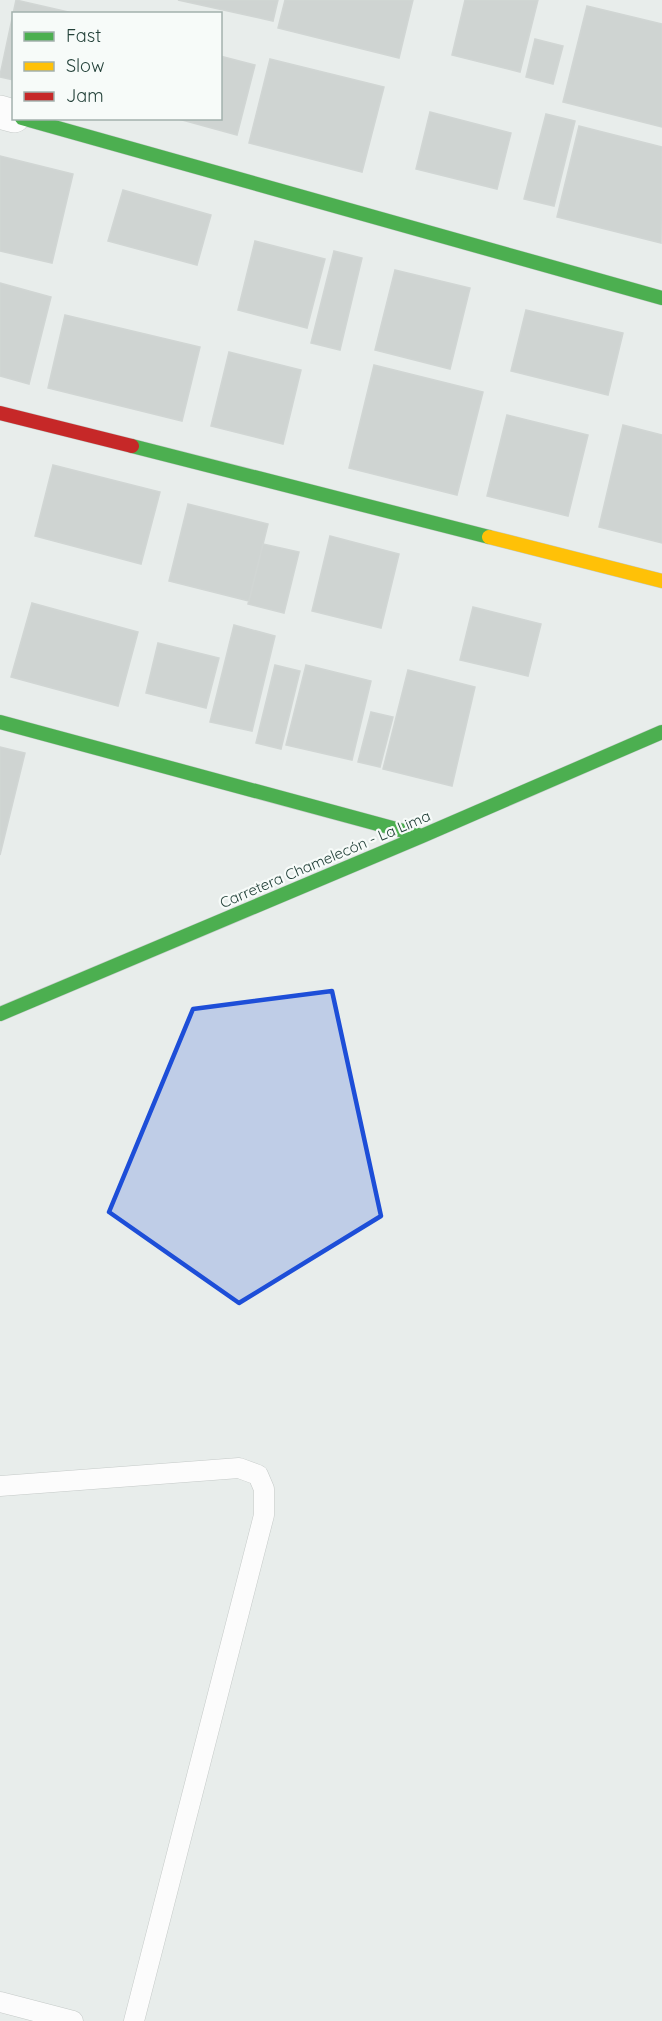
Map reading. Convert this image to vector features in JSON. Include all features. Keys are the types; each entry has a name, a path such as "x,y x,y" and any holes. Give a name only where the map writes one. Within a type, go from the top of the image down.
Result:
{"street":[{"path":"29,120 662,298"},
{"path":"0,413 662,581"},
{"path":"0,722 422,837"},
{"name":"Carretera Chamelecón - La Lima","path":"0,1014 422,837 662,732"}],"lane":[{"path":"0,1486 239,1468 258,1474 264,1489 264,1515 134,2021"},
{"path":"0,2002 73,2021"}],"highlighted area":[{"path":"332,991 381,1216 239,1303 109,1212 193,1009"}],"building":[{"path":"16,0 68,12 13,12"},
{"path":"178,0 278,0 273,21"},
{"path":"285,0 413,0 399,58 278,28"},
{"path":"465,0 538,0 520,72 452,55"},
{"path":"587,6 662,24 662,127 563,102"},
{"path":"12,19 12,80 0,77"},
{"path":"535,39 563,46 553,84 526,77"},
{"path":"222,57 255,65 237,135 182,120 222,120"},
{"path":"270,59 384,87 362,172 249,143"},
{"path":"430,112 511,133 497,189 416,169"},
{"path":"546,114 575,121 554,206 524,199"},
{"path":"579,126 662,147 661,243 557,217"},
{"path":"0,156 73,174 52,263 0,251"},
{"path":"123,190 211,215 197,265 108,241"},
{"path":"255,241 325,259 307,328 238,310"},
{"path":"334,251 362,258 340,350 311,343"},
{"path":"395,270 470,288 450,369 375,350"},
{"path":"0,283 51,297 29,384 0,376"},
{"path":"526,310 623,333 608,395 511,371"},
{"path":"65,315 200,347 182,421 48,388"},
{"path":"229,352 301,370 283,444 211,426"},
{"path":"374,365 483,392 457,495 349,468"},
{"path":"507,415 588,435 568,516 487,496"},
{"path":"623,425 662,435 662,543 599,527"},
{"path":"53,465 160,492 141,564 35,536"},
{"path":"188,504 268,524 249,601 169,581"},
{"path":"330,536 399,554 381,628 312,611"},
{"path":"263,544 299,552 284,613 248,604"},
{"path":"32,603 138,632 118,706 11,677"},
{"path":"473,607 541,624 528,676 460,660"},
{"path":"234,625 275,636 252,731 210,722"},
{"path":"158,643 219,658 206,708 146,693"},
{"path":"275,665 300,671 281,749 256,743"},
{"path":"306,665 371,681 352,760 286,745"},
{"path":"408,670 475,687 452,786 383,769"},
{"path":"371,712 393,717 380,767 358,762"},
{"path":"0,747 25,753 0,855"}],"traffic: fast":[{"path":"29,120 662,298"},
{"path":"132,446 489,537"},
{"path":"0,722 422,836"},
{"path":"0,1014 662,732"}],"traffic: slow":[{"path":"489,537 662,581"}],"traffic: jam":[{"path":"0,413 132,446"}]}
